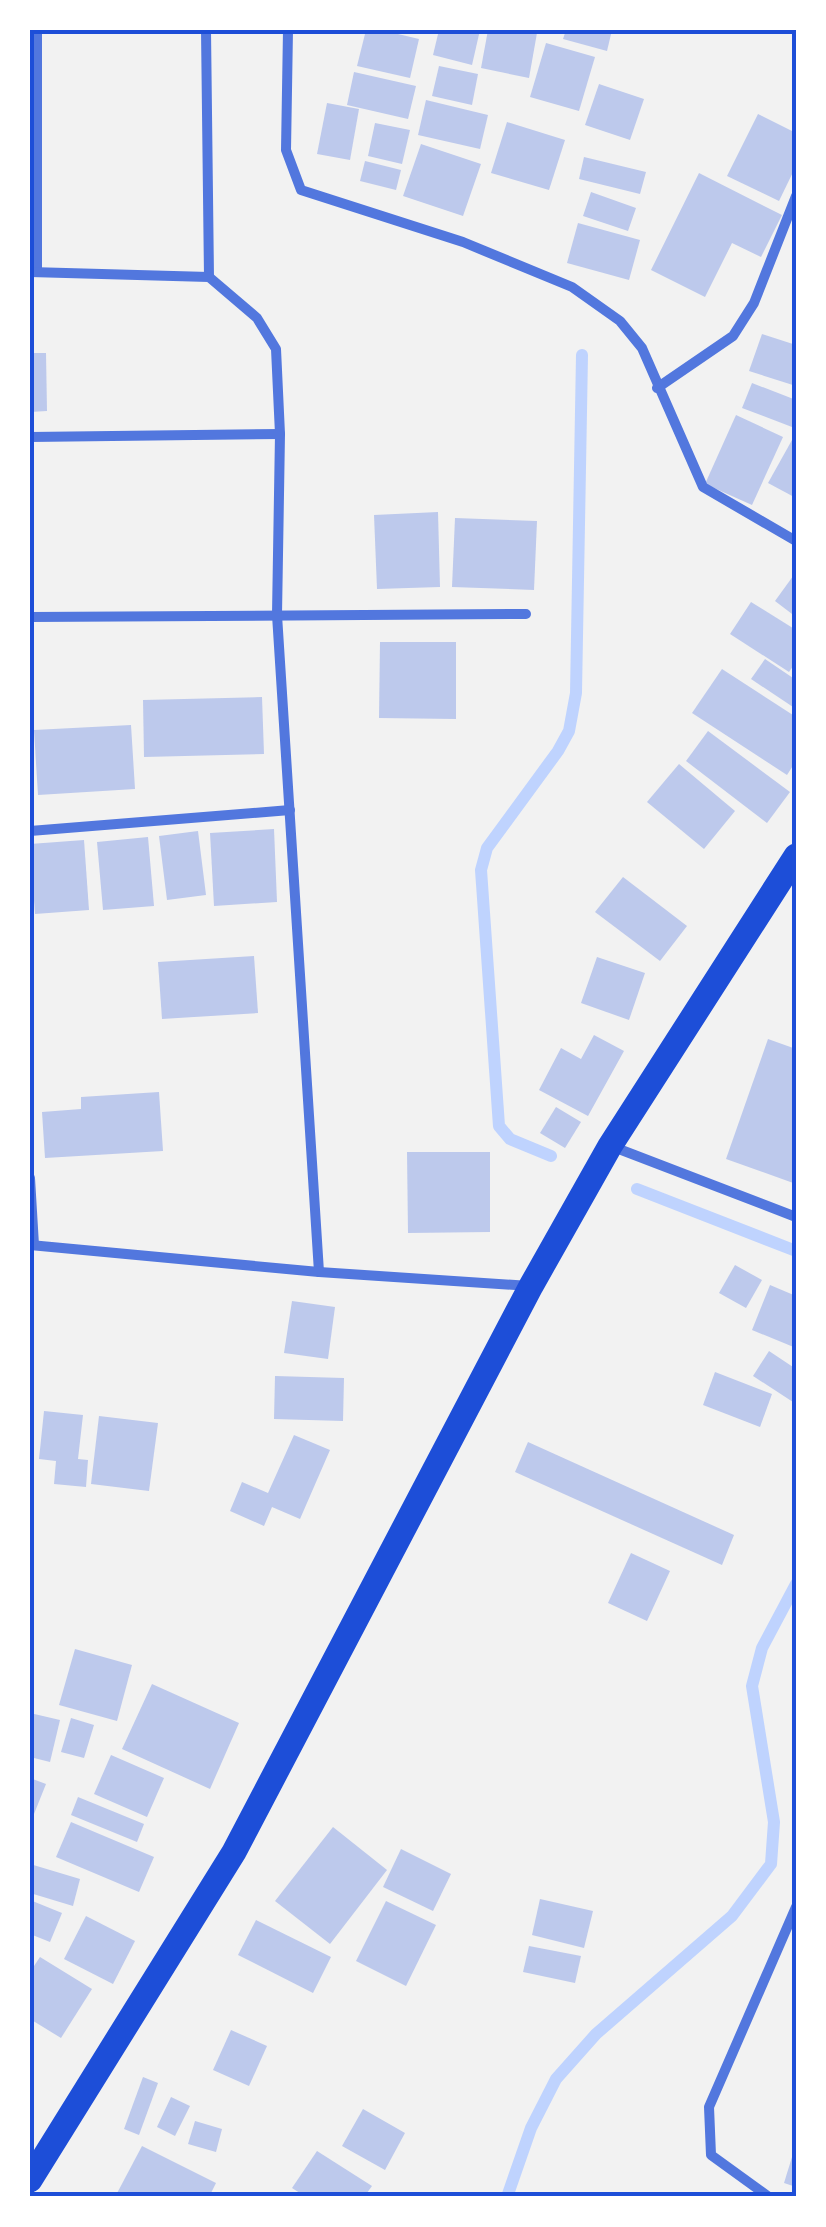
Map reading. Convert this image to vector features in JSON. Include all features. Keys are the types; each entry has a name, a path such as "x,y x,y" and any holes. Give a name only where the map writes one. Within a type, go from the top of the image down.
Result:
{"main road":[{"path":"30,2180 234,1852 531,1286 610,1146 796,856"}],"street":[{"path":"37,30 34,272 209,276 257,318 276,350 280,434 277,615 319,1272"},
{"path":"206,30 209,276"},
{"path":"288,30 286,150 301,190 462,242 572,287 620,321 642,348 702,487 796,541"},
{"path":"658,388 733,336 754,303 796,196"},
{"path":"30,438 280,434"},
{"path":"30,616 526,614"},
{"path":"30,831 290,810"},
{"path":"610,1146 796,1217"},
{"path":"30,1178 32,1245 319,1272 531,1286"},
{"path":"769,2197 710,2155 709,2108 796,1907"}],"building":[{"path":"366,30 419,39 410,78 357,66"},
{"path":"439,30 480,30 472,65 433,55"},
{"path":"488,30 537,33 529,78 481,68"},
{"path":"566,30 612,30 607,51 563,39"},
{"path":"546,43 595,57 579,111 530,97"},
{"path":"439,66 478,74 472,105 432,96"},
{"path":"354,72 416,86 408,119 347,105"},
{"path":"599,84 644,99 630,140 585,125"},
{"path":"426,100 488,115 480,149 418,135"},
{"path":"327,103 359,109 350,160 317,154"},
{"path":"758,114 796,133 796,166 779,201 727,176"},
{"path":"507,122 565,140 549,190 491,173"},
{"path":"375,123 410,130 402,164 368,156"},
{"path":"421,144 481,164 463,216 403,196"},
{"path":"584,157 646,172 640,194 579,179"},
{"path":"365,161 401,170 396,190 360,181"},
{"path":"699,173 782,215 761,257 732,243 705,297 651,270"},
{"path":"591,192 636,208 628,231 583,216"},
{"path":"578,223 640,240 629,280 567,263"},
{"path":"762,334 796,345 796,386 749,371"},
{"path":"30,353 46,353 47,411 30,412"},
{"path":"752,383 796,400 792,427 742,408"},
{"path":"736,415 783,437 752,505 705,484"},
{"path":"792,440 796,443 796,498 768,483"},
{"path":"438,512 440,587 377,589 374,515"},
{"path":"455,518 537,521 534,590 452,587"},
{"path":"796,572 796,617 775,601"},
{"path":"751,602 796,630 796,662 789,672 730,634"},
{"path":"380,642 456,642 456,719 379,718"},
{"path":"765,659 796,680 796,709 751,679"},
{"path":"722,669 796,717 796,761 787,775 692,713"},
{"path":"262,697 264,754 144,757 143,700"},
{"path":"131,725 135,789 38,795 34,730"},
{"path":"708,731 790,792 767,823 686,761"},
{"path":"679,764 735,811 704,849 647,802"},
{"path":"274,829 277,902 214,906 210,833"},
{"path":"198,831 206,895 167,900 159,836"},
{"path":"148,837 154,906 103,910 97,842"},
{"path":"84,840 89,910 35,914 30,844"},
{"path":"623,877 687,926 660,961 595,912"},
{"path":"254,956 258,1013 162,1019 158,962"},
{"path":"597,957 645,973 629,1020 581,1003"},
{"path":"594,1035 624,1051 588,1116 539,1090 561,1048 581,1059"},
{"path":"768,1039 796,1049 796,1184 726,1159"},
{"path":"159,1092 163,1151 45,1158 42,1112 81,1109 81,1097"},
{"path":"556,1107 581,1122 565,1148 540,1133"},
{"path":"407,1152 490,1152 490,1232 408,1233"},
{"path":"735,1265 762,1280 746,1308 719,1293"},
{"path":"770,1285 796,1296 796,1348 752,1330"},
{"path":"292,1301 335,1307 328,1359 284,1353"},
{"path":"769,1351 796,1369 796,1404 753,1376"},
{"path":"715,1372 772,1394 760,1427 703,1405"},
{"path":"275,1376 344,1378 343,1421 274,1419"},
{"path":"44,1411 83,1415 78,1459 88,1460 86,1487 54,1484 56,1461 39,1459"},
{"path":"99,1416 158,1423 149,1491 91,1484"},
{"path":"294,1435 330,1450 300,1519 272,1507 264,1526 230,1511 242,1482 268,1493"},
{"path":"528,1442 734,1535 722,1565 515,1472"},
{"path":"631,1553 670,1571 647,1621 608,1603"},
{"path":"75,1649 132,1665 117,1721 59,1705"},
{"path":"152,1684 239,1723 210,1789 122,1749"},
{"path":"30,1713 60,1720 50,1762 30,1757"},
{"path":"71,1718 94,1725 84,1758 61,1752"},
{"path":"111,1755 164,1778 147,1817 94,1794"},
{"path":"30,1778 46,1784 30,1824"},
{"path":"78,1797 144,1824 137,1842 71,1815"},
{"path":"71,1822 154,1857 139,1892 56,1857"},
{"path":"333,1827 387,1870 330,1944 275,1901"},
{"path":"401,1849 451,1874 433,1911 383,1887"},
{"path":"30,1864 80,1879 73,1906 30,1893"},
{"path":"540,1899 593,1911 584,1948 532,1935"},
{"path":"30,1900 62,1913 50,1942 30,1934"},
{"path":"386,1901 436,1925 406,1986 356,1961"},
{"path":"86,1916 135,1941 113,1984 64,1959"},
{"path":"256,1920 331,1957 313,1993 238,1955"},
{"path":"529,1946 581,1956 575,1983 523,1972"},
{"path":"40,1957 92,1989 61,2038 30,2019 30,1972"},
{"path":"231,2030 267,2046 249,2086 213,2070"},
{"path":"143,2077 158,2083 139,2135 124,2129"},
{"path":"171,2097 190,2106 175,2136 157,2127"},
{"path":"363,2109 405,2133 385,2170 342,2146"},
{"path":"195,2121 222,2129 216,2152 188,2144"},
{"path":"796,2144 796,2187 784,2183"},
{"path":"142,2146 216,2183 209,2197 115,2197"},
{"path":"317,2151 372,2186 364,2197 306,2197 292,2188"}],"waterway":[{"path":"551,1156 510,1139 499,1126 481,870 487,848 569,731 576,693 582,355"},
{"path":"637,1189 796,1251"},
{"path":"507,2197 531,2128 556,2079 596,2034 732,1916 771,1864 774,1822 752,1686 762,1648 796,1584"}]}
